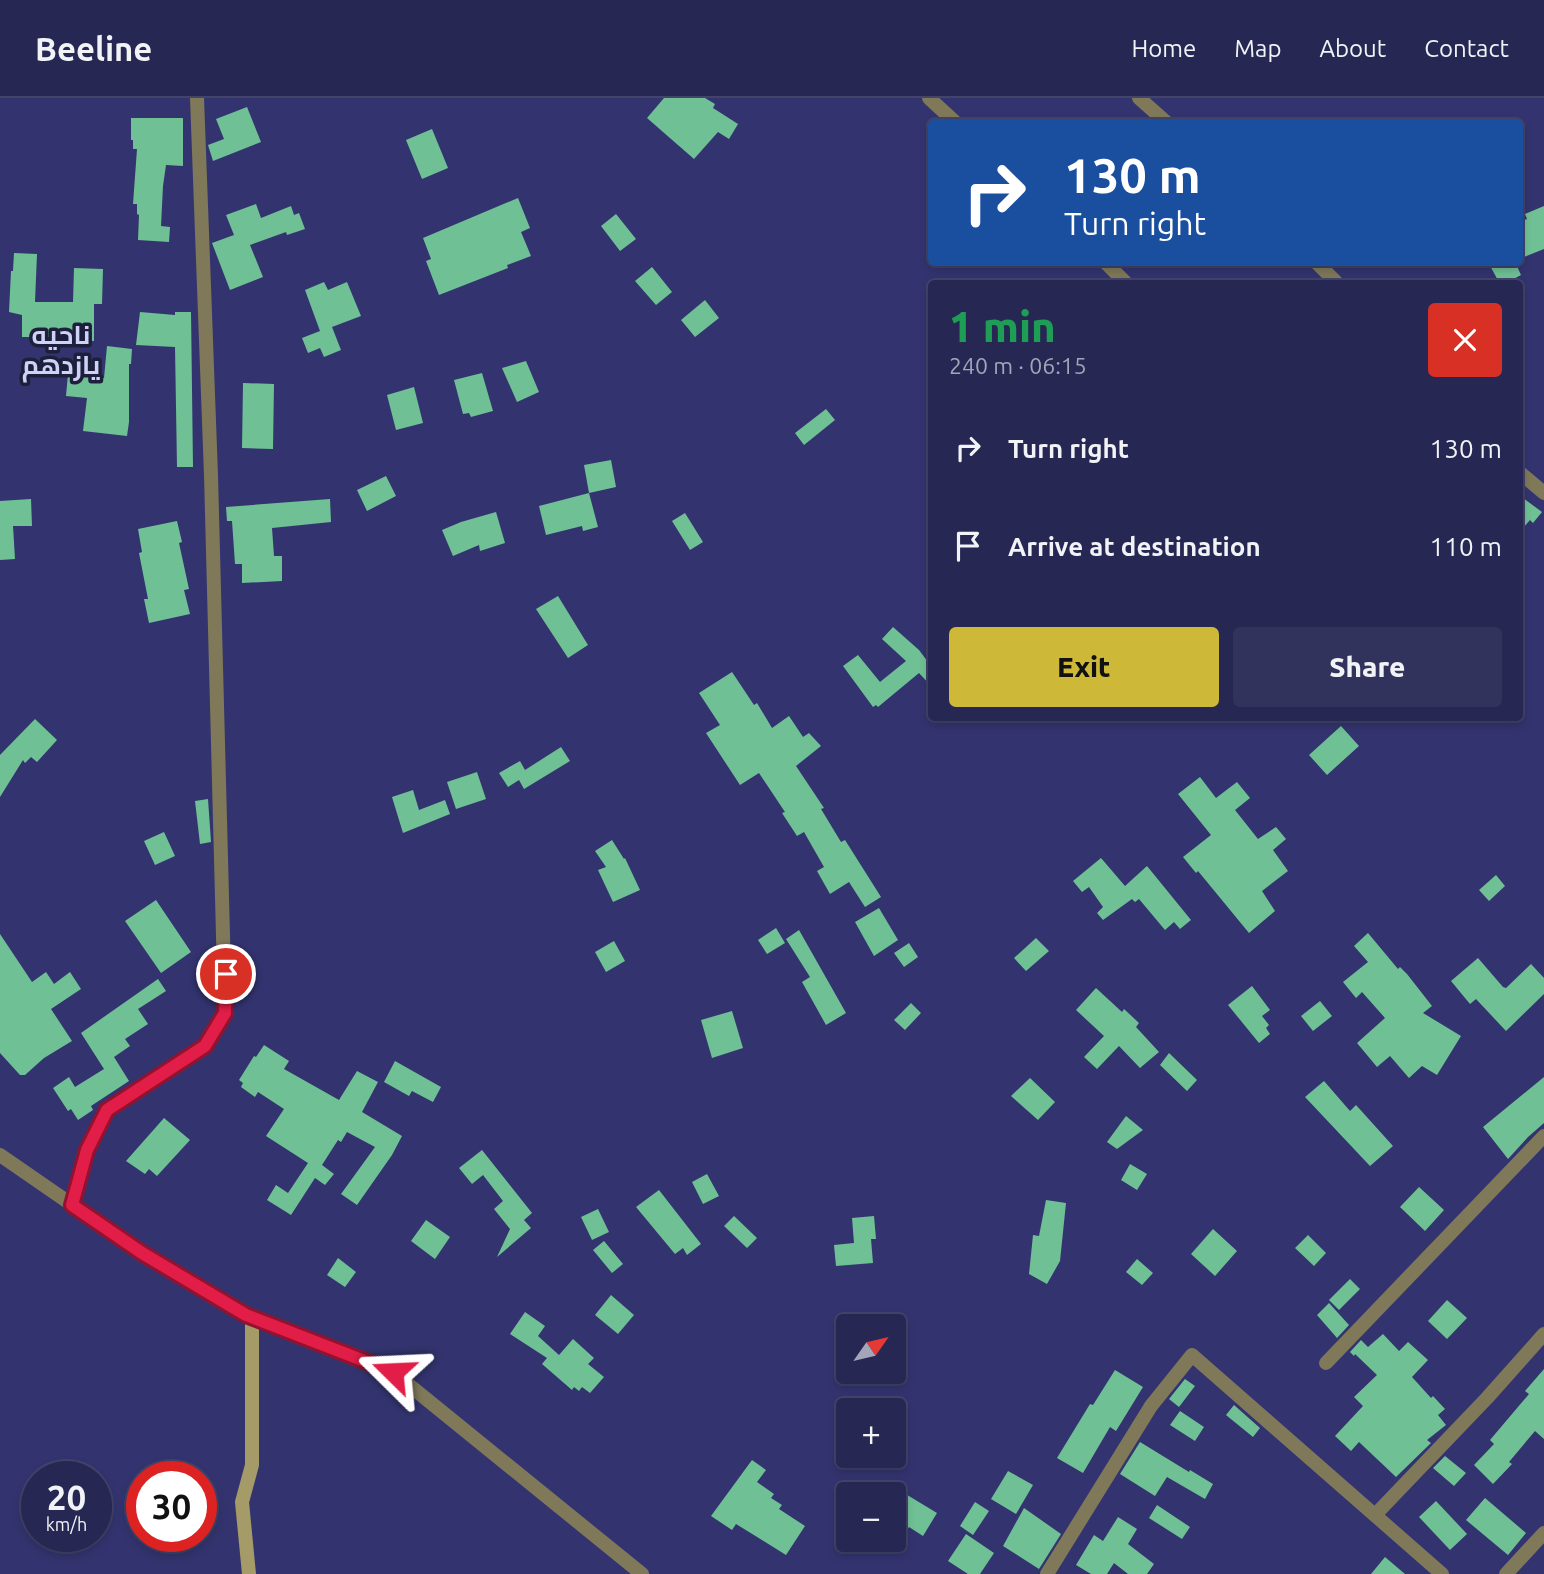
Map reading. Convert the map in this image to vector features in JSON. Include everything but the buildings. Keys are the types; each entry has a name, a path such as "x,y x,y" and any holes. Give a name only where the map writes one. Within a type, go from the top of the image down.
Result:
{"street":[{"path":"72,1205 87,1150 107,1110 205,1046 225,1013 212,502 197,98"},
{"path":"929,98 952,119"},
{"path":"1139,98 1163,119"},
{"path":"1109,266 1123,280"},
{"path":"1320,266 1334,280"},
{"path":"1523,475 1544,493"},
{"path":"1326,1363 1544,1136"},
{"path":"0,1155 142,1253 252,1317 393,1372 642,1574"},
{"path":"248,1574 242,1502 253,1465 252,1317"},
{"path":"1375,1516 1544,1334"},
{"path":"1047,1574 1151,1406 1192,1356 1442,1574"},
{"path":"1506,1574 1544,1534"}],"district":[{"name":"ناحیه یازدهم","path":"61,349"}],"route":[{"path":"226,974 225,1013 205,1046 107,1110 87,1150 72,1205 142,1253 246,1315 393,1372"}]}
